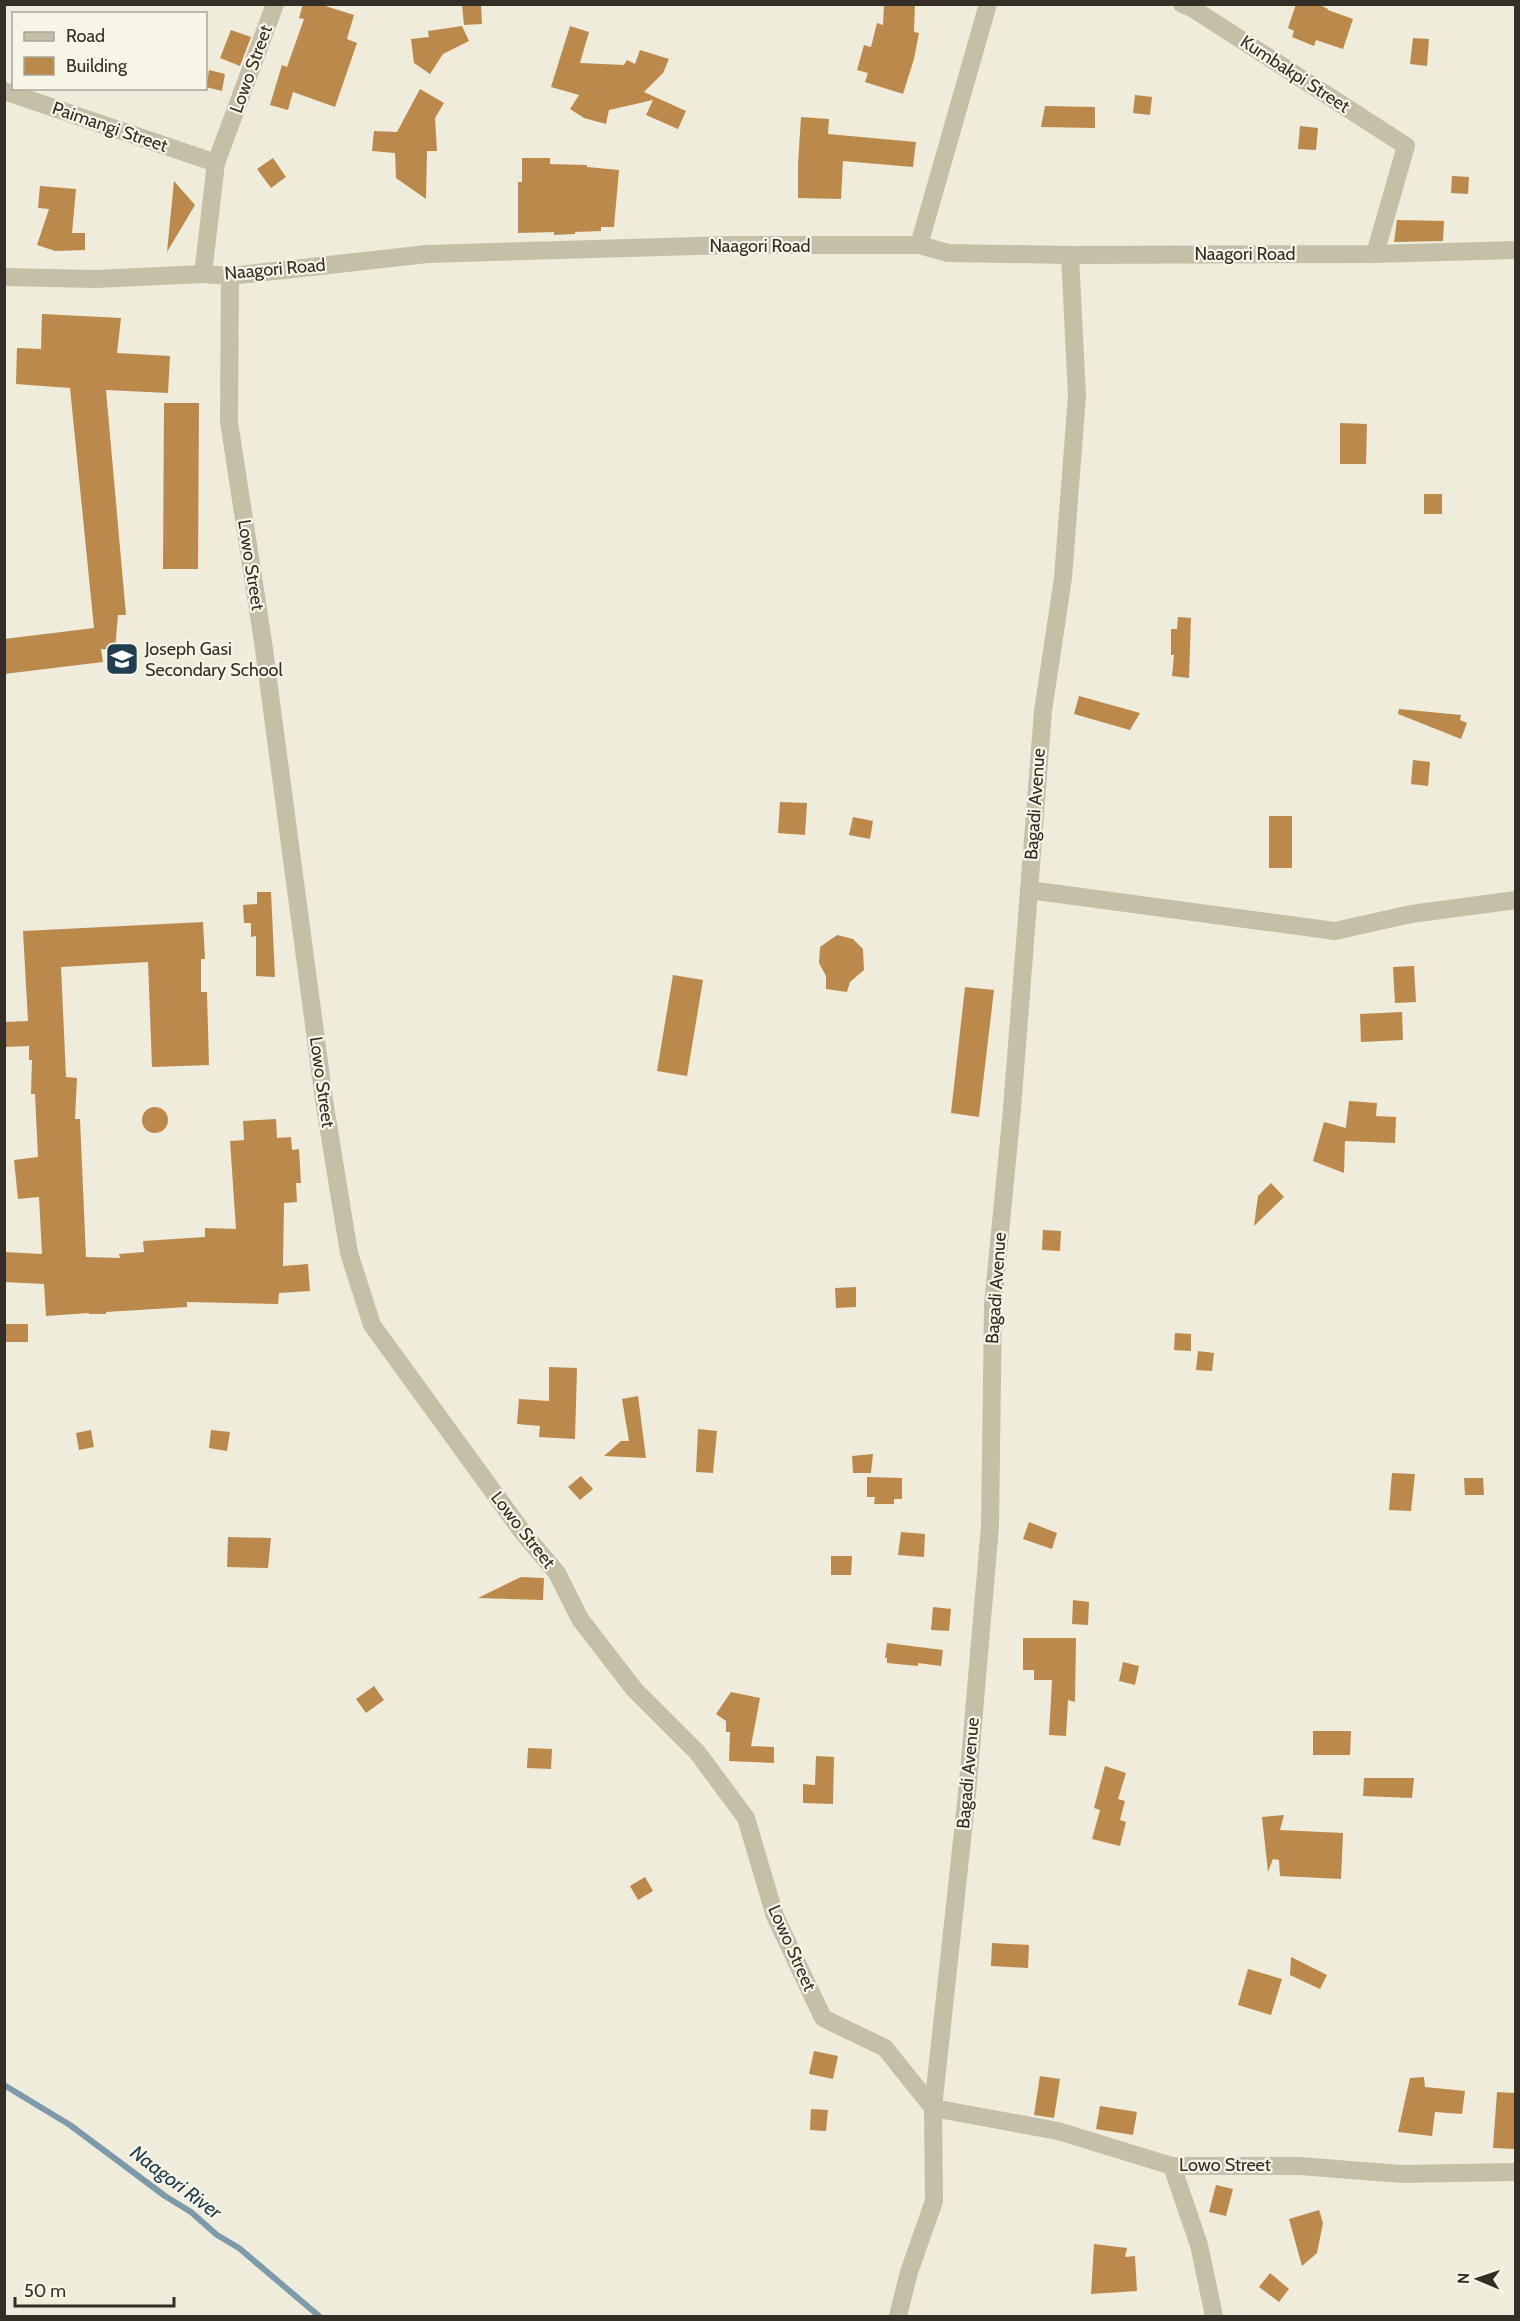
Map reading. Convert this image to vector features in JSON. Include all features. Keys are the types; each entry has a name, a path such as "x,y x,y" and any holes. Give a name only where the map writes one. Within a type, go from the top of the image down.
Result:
{"street":[{"name":"Lowo Street","path":"203,274 216,163 275,4"},
{"path":"919,245 988,4"},
{"name":"Kumbakpi Street","path":"1182,4 1406,146 1375,254"},
{"name":"Paimangi Street","path":"4,91 216,163"},
{"name":"Naagori Road","path":"4,277 96,279 203,274 230,276 428,254 731,245 919,245 948,253 1070,255 1375,254 1515,250"},
{"name":"Bagadi Avenue","path":"898,2316 909,2272 934,2201 933,2108 967,1794 990,1526 993,1305 1012,1108 1042,711 1063,578 1076,407 1070,255"},
{"name":"Lowo Street","path":"230,276 229,422 263,642 324,1100 350,1253 372,1325 524,1534 557,1572 580,1619 634,1689 697,1752 746,1818 775,1917 823,2018 885,2048 933,2108 1058,2131 1172,2166 1300,2166 1401,2174 1515,2172"},
{"path":"1029,890 1335,931 1411,914 1515,900"},
{"path":"1172,2166 1199,2246 1214,2316"}],"building":[{"path":"303,4 319,4 354,15 347,39 357,43 335,107 293,92 288,110 270,105 282,65 287,67 304,19 299,18"},
{"path":"462,4 481,4 482,24 464,25"},
{"path":"884,4 915,4 914,32 919,33 903,94 865,82 868,73 857,70 864,45 871,47 877,23 883,25"},
{"path":"1296,4 1318,4 1353,19 1343,49 1316,40 1314,46 1292,37 1294,31 1288,28"},
{"path":"462,26 469,41 443,54 430,74 414,63 411,39 429,37 428,31"},
{"path":"570,26 589,32 580,63 624,65 627,60 635,64 640,50 669,59 663,73 644,92 686,111 678,129 646,115 653,100 609,110 606,124 584,118 570,109 579,95 551,87"},
{"path":"231,30 251,37 240,66 220,58"},
{"path":"1413,38 1429,39 1427,66 1410,64"},
{"path":"209,70 225,74 222,91 207,87"},
{"path":"420,89 444,103 435,118 437,151 427,151 426,199 396,178 395,153 372,151 374,131 397,132"},
{"path":"1135,95 1152,97 1150,115 1133,113"},
{"path":"1045,106 1095,107 1095,128 1041,127"},
{"path":"801,117 829,119 828,134 916,142 913,167 843,161 841,199 798,198"},
{"path":"1300,126 1318,128 1316,150 1298,149"},
{"path":"273,158 286,177 271,188 257,169"},
{"path":"522,158 550,158 550,164 587,165 587,167 619,170 614,227 601,227 601,231 575,232 575,234 518,233 518,182 522,182"},
{"path":"1452,176 1469,177 1468,194 1451,193"},
{"path":"174,181 195,205 167,252"},
{"path":"40,186 76,189 72,233 85,233 85,250 55,251 37,245 49,209 38,208"},
{"path":"1397,220 1444,221 1443,241 1394,242"},
{"path":"42,314 121,318 117,353 170,356 168,393 106,390 126,615 118,615 115,650 101,649 103,662 4,674 4,639 94,628 70,388 16,384 17,348 41,349"},
{"path":"164,403 199,403 198,569 163,569"},
{"path":"1340,423 1367,424 1366,464 1340,464"},
{"path":"1424,494 1442,494 1442,514 1424,514"},
{"path":"1178,617 1191,618 1189,678 1172,676 1174,655 1171,655 1171,629 1177,629"},
{"path":"1079,696 1140,713 1130,730 1074,714"},
{"path":"1399,709 1461,715 1460,720 1467,723 1461,739 1398,714"},
{"path":"1413,760 1430,762 1428,786 1411,784"},
{"path":"780,802 807,803 805,835 778,833"},
{"path":"1269,816 1292,816 1292,868 1269,868"},
{"path":"853,817 873,821 870,839 849,835"},
{"path":"257,892 271,892 275,977 256,976 256,936 251,937 251,923 244,923 243,905 257,904"},
{"path":"203,922 205,959 201,959 201,992 207,992 209,1065 152,1067 148,962 61,967 66,1077 77,1078 75,1119 80,1119 86,1257 120,1258 119,1254 144,1252 143,1241 205,1237 205,1228 236,1229 230,1141 244,1140 243,1121 276,1119 277,1138 291,1137 292,1150 299,1149 301,1183 296,1183 297,1202 284,1203 283,1266 308,1264 310,1291 279,1293 278,1304 187,1302 187,1307 106,1312 106,1314 46,1316 44,1284 4,1282 4,1252 42,1254 39,1197 18,1199 14,1160 38,1157 35,1094 31,1094 32,1060 29,1060 29,1046 4,1047 4,1022 28,1021 23,931"},
{"path":"837,935 853,939 863,949 864,970 850,982 847,992 826,989 826,976 819,963 820,947"},
{"path":"1414,966 1416,1002 1395,1003 1393,967"},
{"path":"673,975 703,980 687,1076 657,1071"},
{"path":"965,987 994,990 979,1117 951,1113"},
{"path":"1402,1012 1403,1040 1361,1042 1360,1014"},
{"path":"1349,1101 1377,1103 1376,1116 1396,1117 1395,1143 1345,1141 1344,1173 1313,1161 1324,1122 1346,1128"},
{"path":"155,1107 164,1111 168,1120 164,1129 155,1133 146,1129 142,1120 146,1111"},
{"path":"1271,1183 1284,1197 1254,1226 1258,1196"},
{"path":"1043,1230 1061,1231 1060,1251 1042,1250"},
{"path":"856,1287 856,1307 836,1308 835,1288"},
{"path":"4,1324 28,1324 28,1342 4,1342"},
{"path":"1175,1333 1191,1334 1191,1351 1174,1350"},
{"path":"1198,1351 1214,1353 1212,1371 1196,1370"},
{"path":"549,1367 577,1368 575,1439 539,1437 540,1426 517,1424 519,1399 549,1401"},
{"path":"638,1396 646,1458 604,1456 621,1441 629,1441 622,1399"},
{"path":"698,1429 717,1431 713,1473 696,1472"},
{"path":"91,1430 94,1447 79,1450 76,1433"},
{"path":"211,1430 230,1432 227,1451 209,1448"},
{"path":"873,1454 871,1473 853,1473 852,1456"},
{"path":"1392,1473 1415,1474 1411,1511 1389,1510"},
{"path":"581,1476 593,1489 580,1500 568,1487"},
{"path":"867,1477 902,1478 902,1499 894,1499 894,1504 874,1504 875,1497 867,1497"},
{"path":"1464,1478 1483,1478 1484,1495 1465,1495"},
{"path":"1029,1522 1057,1533 1052,1549 1023,1539"},
{"path":"901,1532 925,1534 924,1557 898,1555"},
{"path":"228,1537 271,1538 268,1568 227,1567"},
{"path":"831,1556 852,1556 851,1575 831,1575"},
{"path":"521,1577 544,1578 543,1600 478,1598"},
{"path":"1073,1600 1089,1602 1088,1625 1072,1624"},
{"path":"933,1607 951,1609 949,1631 931,1630"},
{"path":"1023,1638 1076,1638 1075,1702 1068,1700 1066,1736 1049,1735 1052,1680 1034,1680 1034,1670 1023,1670"},
{"path":"887,1643 943,1650 941,1666 887,1663 887,1658 885,1658"},
{"path":"1123,1662 1139,1666 1135,1685 1119,1681"},
{"path":"374,1686 384,1700 366,1713 356,1699"},
{"path":"731,1692 760,1698 751,1746 774,1747 774,1763 729,1761 730,1732 726,1732 726,1721 716,1714"},
{"path":"1313,1731 1351,1731 1350,1755 1313,1755"},
{"path":"528,1748 552,1749 551,1769 527,1768"},
{"path":"816,1756 834,1757 833,1804 803,1803 803,1784 815,1785"},
{"path":"1105,1766 1126,1773 1118,1799 1125,1801 1120,1820 1126,1822 1120,1846 1092,1839 1100,1810 1094,1808"},
{"path":"1364,1778 1414,1778 1412,1798 1363,1796"},
{"path":"1284,1815 1280,1830 1343,1833 1341,1879 1280,1876 1279,1860 1273,1859 1268,1872 1262,1817"},
{"path":"645,1877 653,1891 638,1900 630,1886"},
{"path":"992,1943 1029,1945 1028,1968 991,1966"},
{"path":"1291,1957 1327,1975 1320,1989 1290,1975"},
{"path":"1248,1969 1282,1979 1271,2015 1238,2005"},
{"path":"814,2051 838,2056 833,2079 809,2074"},
{"path":"1040,2076 1060,2079 1054,2118 1034,2115"},
{"path":"1424,2077 1425,2087 1465,2091 1462,2114 1435,2112 1432,2136 1398,2132 1410,2078"},
{"path":"1497,2092 1515,2093 1515,2149 1493,2148"},
{"path":"1100,2106 1137,2112 1133,2135 1096,2129"},
{"path":"811,2109 828,2110 826,2131 810,2130"},
{"path":"1216,2185 1233,2189 1226,2216 1209,2212"},
{"path":"1319,2210 1323,2223 1317,2253 1302,2266 1289,2219"},
{"path":"1094,2244 1127,2248 1125,2257 1135,2256 1137,2291 1091,2294"},
{"path":"1270,2273 1289,2289 1279,2302 1259,2287"}],"waterway":[{"name":"Naagori River","path":"4,2085 70,2125 165,2196 191,2212 217,2235 239,2248 319,2316"}],"place":[{"name":"Joseph Gasi Secondary School","path":"122,659"}]}
